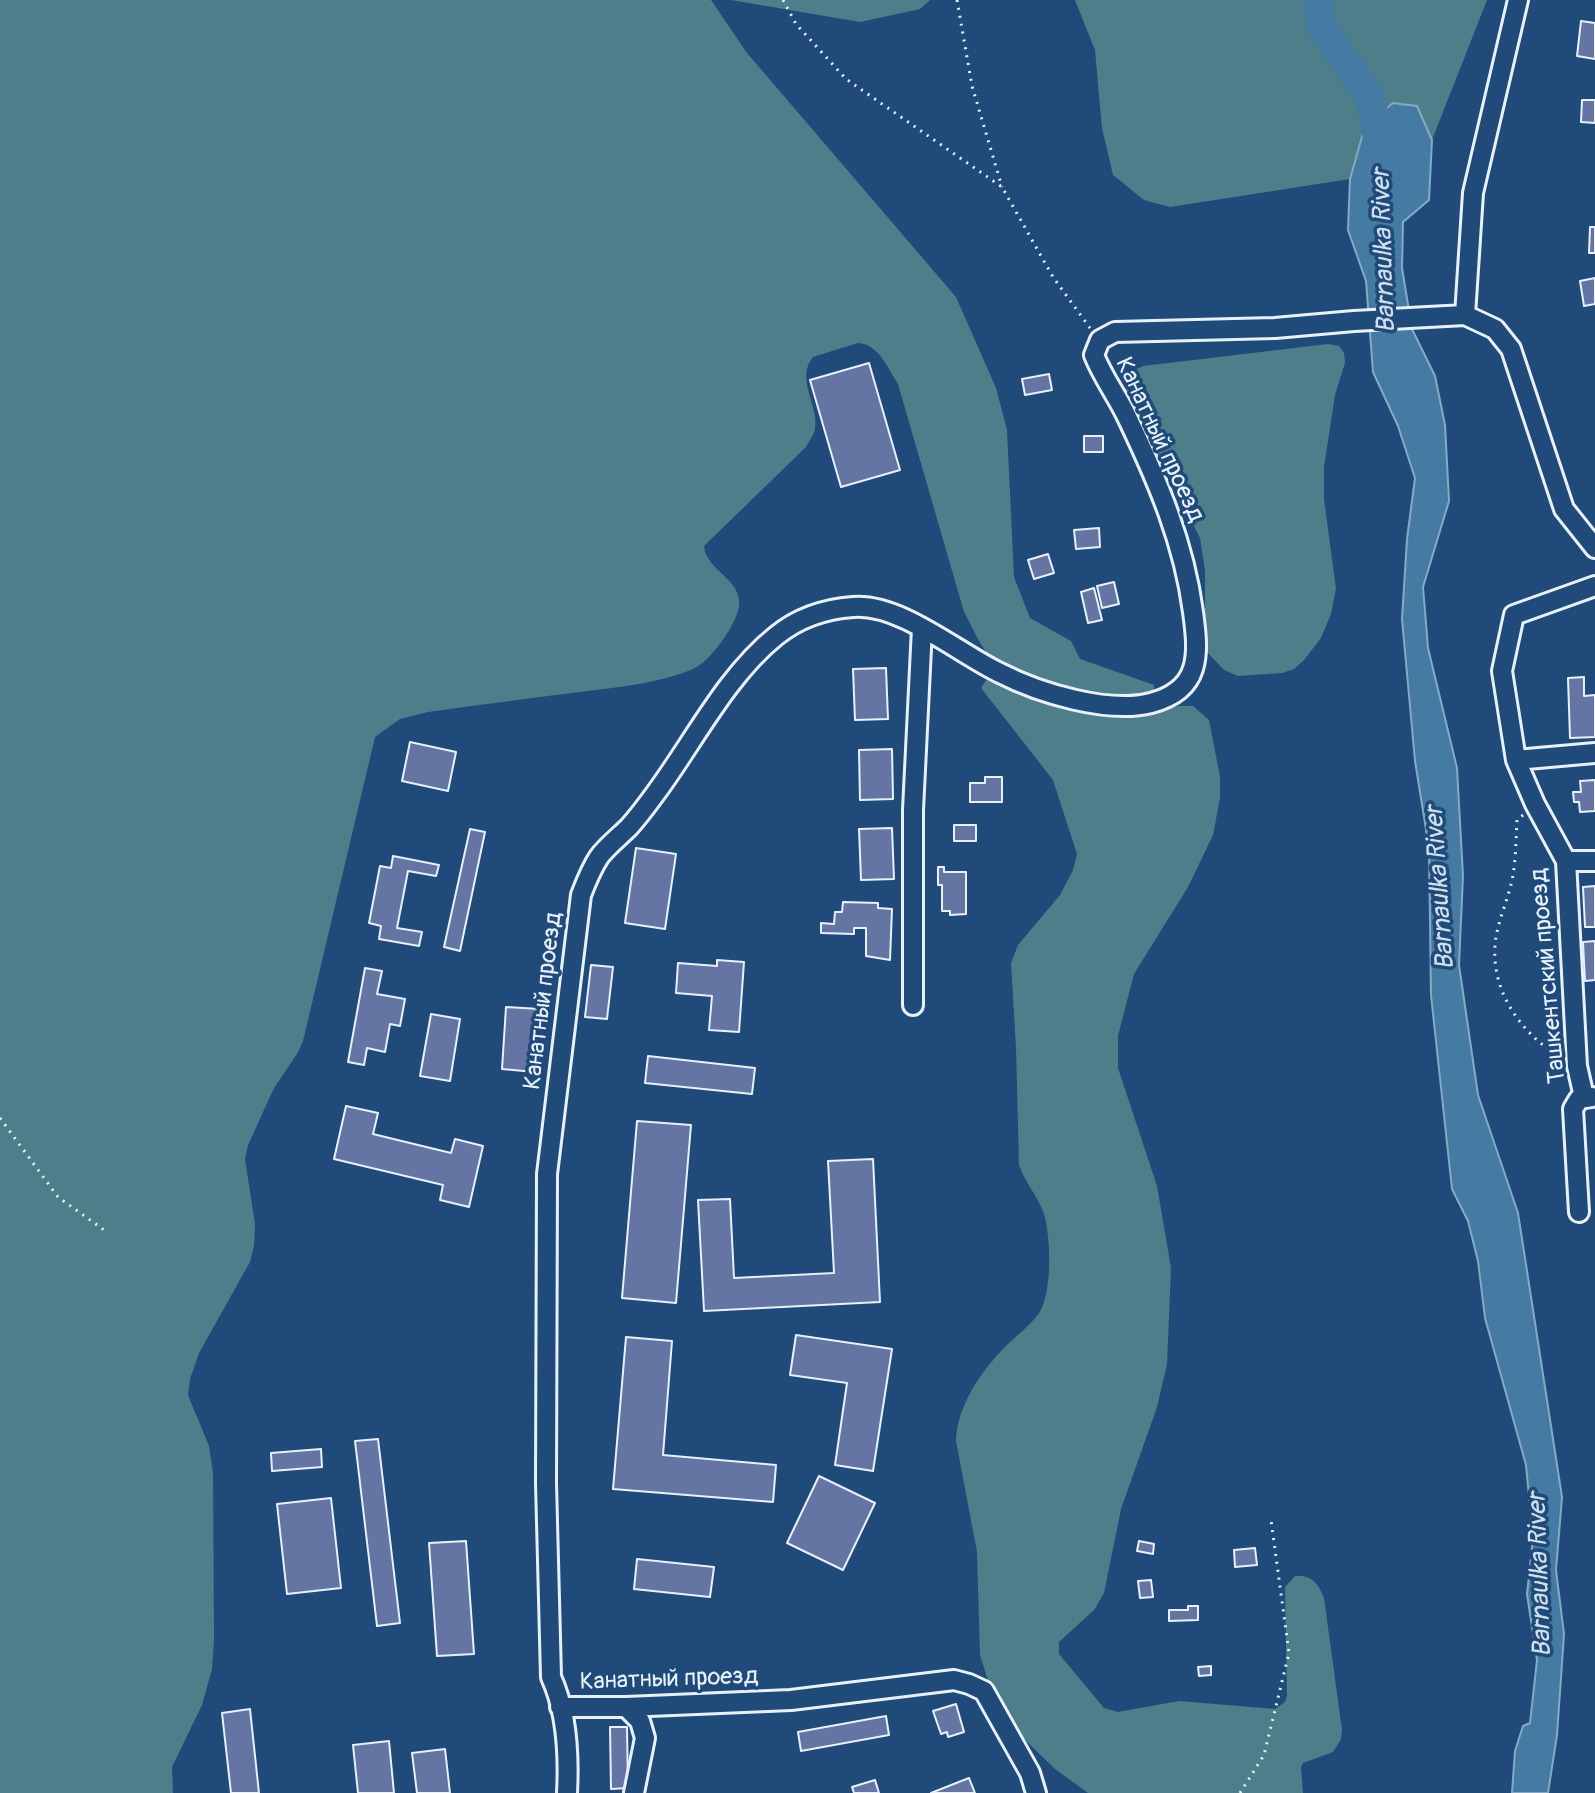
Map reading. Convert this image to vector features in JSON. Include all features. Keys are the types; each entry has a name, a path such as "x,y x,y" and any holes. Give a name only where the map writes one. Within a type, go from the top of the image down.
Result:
{"street":[{"path":"1465,315 1473,193 1518,0"},
{"path":"1100,340 1115,332 1275,328 1465,315 1495,329 1511,349 1564,509 1595,548"},
{"name":"Канатный проезд","path":"1036,1793 1030,1773 984,1691 954,1680 791,1700 560,1707 551,1677 547,1513 547,1174 581,895 592,869 601,854 632,824 748,664 775,636 800,620 827,610 858,606 890,612 1001,674 1046,692 1108,704 1141,705 1166,699 1185,685 1196,665 1198,646 1182,547 1127,416 1094,355 1100,340"},
{"name":"Ташкентский проезд","path":"1589,1097 1577,1066 1566,861 1535,804 1516,760 1502,671 1514,615 1595,586"},
{"path":"913,1005 913,810 929,632"},
{"path":"1516,760 1595,753"},
{"path":"1566,861 1595,861"},
{"path":"1579,1212 1573,1109 1589,1097"},
{"path":"560,1707 567,1748 567,1793"},
{"path":"626,1707 640,1721 645,1738 634,1793"}],"path":[{"path":"783,0 796,24 846,79 1002,187"},
{"path":"957,0 972,86 1002,187 1053,277 1100,340"},
{"path":"1535,804 1517,820 1513,876 1495,946 1497,979 1509,1007 1537,1043 1577,1066"},
{"path":"0,1118 58,1197 104,1230"},
{"path":"1240,1793 1264,1755 1289,1653 1271,1520"}],"green space":[{"path":"0,0 711,0 747,53 956,297 996,388 1007,430 1014,577 1030,618 1071,641 1080,659 1154,685 1154,694 1118,697 1083,693 1031,678 988,655 964,612 898,384 877,352 858,343 813,357 806,374 815,429 806,447 704,546 711,562 736,589 739,607 721,642 700,665 679,674 637,684 428,712 400,719 375,737 303,1041 274,1088 248,1145 245,1159 255,1224 250,1262 199,1353 190,1379 188,1395 209,1446 213,1473 214,1640 212,1669 202,1705 172,1767 173,1793 0,1793"},
{"path":"731,0 930,0 920,9 860,22"},
{"path":"1075,0 1487,0 1432,140 1417,106 1365,127 1350,179 1170,207 1144,200 1113,175 1102,128 1095,50"},
{"path":"1328,344 1339,346 1345,363 1335,395 1324,467 1324,499 1336,589 1331,614 1321,638 1294,669 1282,673 1238,676 1224,670 1207,652 1205,570 1200,538 1124,390 1130,375 1143,366"},
{"path":"986,680 1091,711 1125,717 1193,706 1209,720 1220,777 1220,798 1213,835 1188,887 1134,974 1118,1036 1118,1068 1157,1186 1171,1268 1167,1364 1157,1407 1121,1509 1104,1593 1094,1610 1059,1642 1059,1654 1104,1708 1118,1712 1179,1701 1275,1709 1285,1702 1287,1696 1285,1587 1295,1576 1310,1579 1317,1584 1324,1598 1342,1730 1341,1739 1333,1752 1303,1763 1303,1793 1088,1793 1055,1769 1023,1738 989,1684 980,1655 977,1552 956,1441 957,1428 979,1378 1037,1316 1046,1295 1049,1266 1044,1214 1019,1165 1011,963 1018,945 1060,895 1073,870 1077,854 1053,780 981,688"}],"water":[{"path":"1393,103 1417,106 1432,140 1429,200 1403,222 1402,268 1412,329 1435,376 1445,425 1449,501 1423,587 1428,648 1457,768 1463,876 1459,965 1478,1095 1518,1213 1562,1497 1556,1570 1564,1634 1557,1735 1548,1793 1512,1793 1515,1751 1523,1726 1530,1723 1537,1660 1527,1594 1533,1538 1526,1465 1485,1318 1478,1261 1468,1221 1452,1189 1431,995 1429,848 1415,761 1402,619 1415,478 1398,426 1373,372 1366,281 1348,230 1350,179 1365,126"}],"building":[{"path":"1581,21 1595,23 1595,59 1577,56"},
{"path":"1582,100 1595,100 1595,123 1581,122"},
{"path":"1590,227 1595,227 1595,253 1589,253"},
{"path":"1595,278 1595,304 1584,306 1580,281"},
{"path":"869,363 900,470 841,487 810,380"},
{"path":"1049,374 1052,390 1025,395 1022,379"},
{"path":"1084,436 1103,436 1103,452 1084,452"},
{"path":"1099,528 1100,547 1076,549 1074,530"},
{"path":"1048,554 1054,573 1034,579 1028,560"},
{"path":"1114,582 1119,604 1102,608 1097,586"},
{"path":"1094,588 1102,620 1088,623 1081,592"},
{"path":"886,668 888,719 855,720 853,669"},
{"path":"1584,677 1584,696 1595,695 1595,737 1570,738 1568,678"},
{"path":"410,742 456,752 448,791 402,781"},
{"path":"892,749 893,799 860,800 859,750"},
{"path":"985,777 1002,777 1002,802 970,802 970,783 985,783"},
{"path":"1595,780 1595,811 1580,812 1573,792 1581,792 1580,781"},
{"path":"954,825 976,825 976,841 954,841"},
{"path":"892,828 894,879 861,880 859,829"},
{"path":"470,829 485,832 460,951 444,947"},
{"path":"636,848 676,854 665,929 625,923"},
{"path":"393,856 439,865 436,876 408,871 397,928 422,932 419,946 379,939 381,926 369,923 380,866 391,868"},
{"path":"938,867 944,867 944,872 966,872 966,914 950,915 950,911 942,911"},
{"path":"1595,886 1595,927 1585,927 1583,887"},
{"path":"843,902 878,903 878,908 892,909 890,960 866,956 866,928 854,928 854,934 821,933 821,923 834,924 835,912 842,912"},
{"path":"1595,941 1595,980 1585,981 1583,942"},
{"path":"717,960 744,962 739,1032 709,1030 712,996 676,993 678,963 717,966"},
{"path":"591,965 613,967 607,1019 585,1017"},
{"path":"365,968 382,971 377,994 405,999 400,1026 390,1024 385,1052 367,1048 364,1065 348,1062"},
{"path":"506,1007 540,1009 535,1072 502,1069"},
{"path":"431,1014 460,1019 450,1081 420,1076"},
{"path":"648,1056 755,1068 752,1094 645,1083"},
{"path":"346,1106 378,1113 373,1134 451,1153 455,1139 483,1146 469,1207 440,1200 443,1185 334,1159"},
{"path":"637,1121 691,1125 676,1303 622,1298"},
{"path":"873,1159 880,1302 704,1311 698,1200 730,1199 734,1278 834,1273 828,1161"},
{"path":"796,1335 892,1349 873,1471 835,1465 847,1383 790,1375"},
{"path":"626,1337 672,1341 663,1455 776,1465 773,1502 613,1489"},
{"path":"378,1439 400,1623 377,1626 355,1441"},
{"path":"321,1449 322,1467 272,1471 271,1453"},
{"path":"819,1476 875,1503 843,1570 787,1543"},
{"path":"331,1498 341,1588 287,1594 277,1504"},
{"path":"466,1541 474,1654 437,1656 429,1543"},
{"path":"1139,1541 1154,1544 1153,1554 1137,1551"},
{"path":"1255,1548 1257,1565 1235,1567 1234,1550"},
{"path":"637,1559 714,1567 710,1597 634,1589"},
{"path":"1151,1580 1153,1597 1140,1598 1138,1581"},
{"path":"1188,1606 1198,1606 1198,1620 1169,1621 1169,1610 1188,1610"},
{"path":"1211,1666 1211,1675 1199,1676 1198,1667"},
{"path":"956,1704 964,1732 948,1737 947,1732 941,1734 933,1711"},
{"path":"250,1709 259,1793 231,1793 222,1713"},
{"path":"886,1716 889,1735 801,1751 798,1732"},
{"path":"610,1727 627,1727 628,1788 611,1789"},
{"path":"389,1741 394,1793 358,1793 353,1745"},
{"path":"445,1749 450,1793 417,1793 412,1753"},
{"path":"969,1778 975,1793 931,1793"},
{"path":"875,1780 879,1793 854,1793 852,1787"}],"waterway":[{"name":"Barnaulka River","path":"1317,0 1323,29 1370,97 1382,158"}]}
